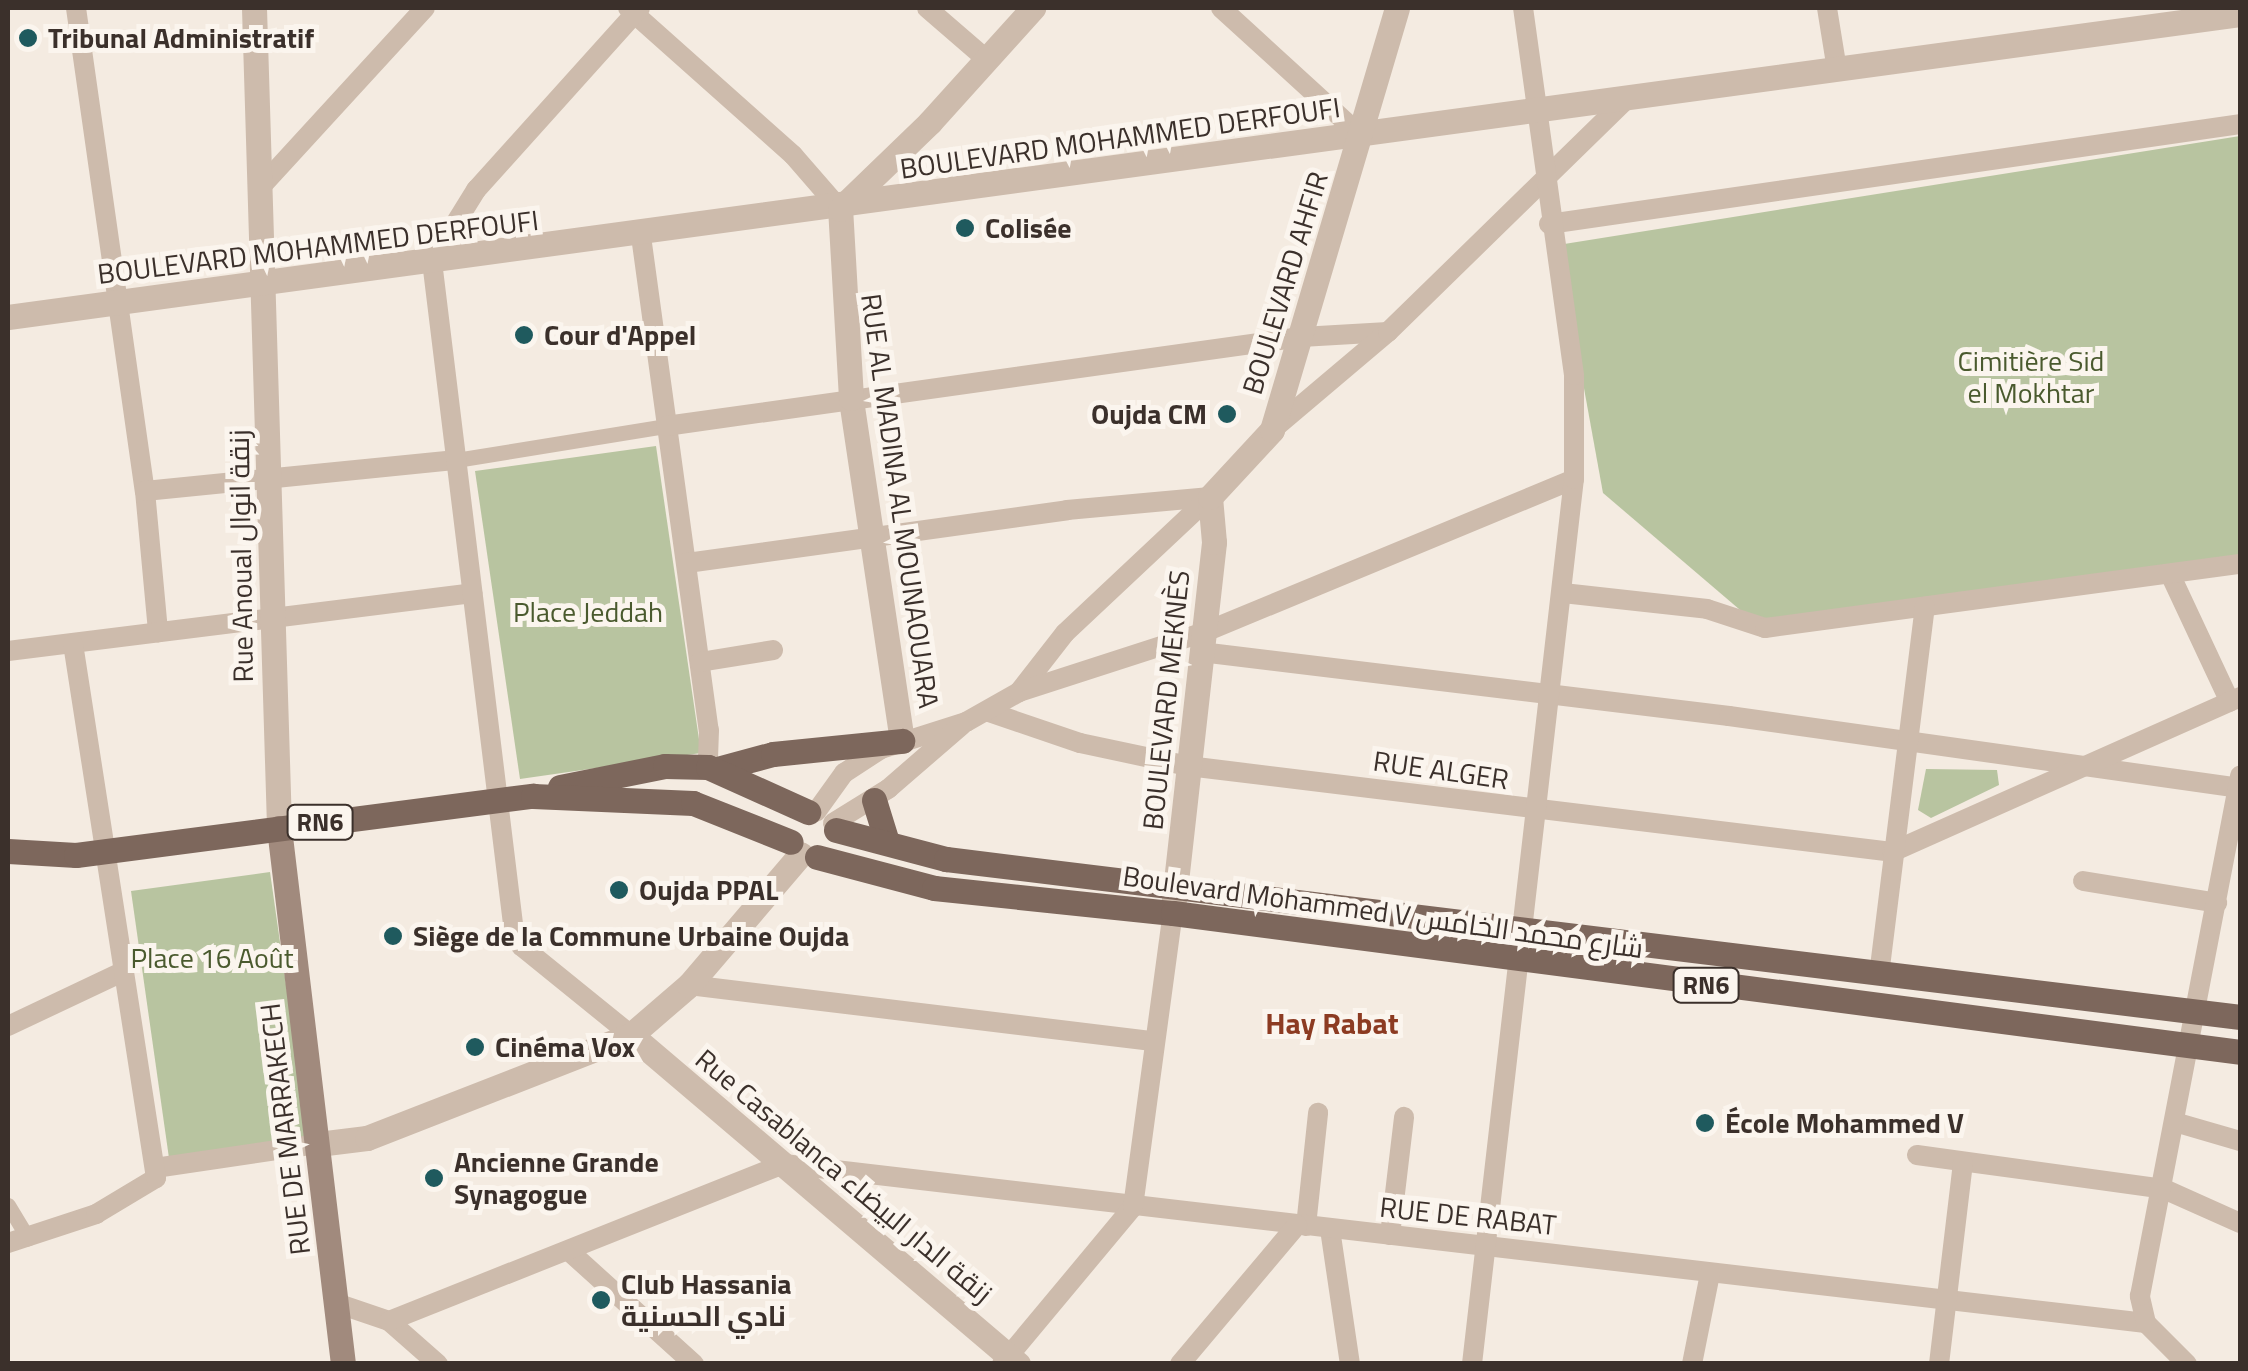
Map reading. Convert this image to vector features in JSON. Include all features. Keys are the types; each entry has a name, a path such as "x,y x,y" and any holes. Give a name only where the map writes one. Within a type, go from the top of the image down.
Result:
{"main road":[{"path":"712,768 776,754 902,741"},
{"name":"Boulevard Mohammed V شارع محمد الخامس","path":"8,851 108,851 533,796 628,772 712,768 823,819 946,859 2240,1017"},
{"name":"Boulevard Mohammed V شارع محمد الخامس","path":"533,796 693,804 803,851 934,888 1172,913 1518,962 2240,1052"},
{"path":"874,800 887,842"},
{"path":"823,819 834,845 803,851 795,820 823,819"},
{"name":"RUE DE MARRAKECH","path":"278,828 343,1364"}],"street":[{"path":"76,8 144,491 158,632"},
{"name":"Rue Anoual زنقة انوال","path":"254,8 258,190 266,283 269,617 278,828"},
{"path":"258,190 425,8"},
{"path":"927,8 986,59"},
{"path":"631,1034 516,938 432,261 476,190 634,10 793,155 840,209 1032,8"},
{"path":"1221,8 1359,134"},
{"name":"BOULEVARD AHFIR","path":"1210,498 1272,430 1396,8"},
{"path":"1472,1364 1574,479 1574,375 1543,179 1523,8"},
{"path":"1827,8 1836,70"},
{"name":"BOULEVARD MOHAMMED DERFOUFI","path":"8,317 840,209 1535,108 2240,14"},
{"path":"1272,430 1388,332 1630,96"},
{"path":"1550,224 2240,124"},
{"name":"RUE AL MADINA AL MOUNAOUARA","path":"840,209 851,398 902,741"},
{"path":"640,236 712,768"},
{"path":"144,491 270,474 456,460 851,398 1301,337 1388,332"},
{"path":"823,819 844,773 902,741 966,722 1019,692 1203,642 1574,479"},
{"path":"686,563 872,536 1210,498"},
{"path":"1019,692 1065,634 1210,498"},
{"name":"BOULEVARD MEKNÈS","path":"1133,1207 1176,885 1214,542 1210,498"},
{"path":"1563,593 1707,609 1765,628 2240,564"},
{"path":"1892,852 2235,699 2170,574"},
{"path":"8,652 472,593"},
{"path":"1879,975 1925,607"},
{"path":"1203,642 1548,694 2240,784 2232,867 2217,903 2178,1123 2140,1296 2146,1323 2188,1364"},
{"path":"8,1205 18,1240 127,1199 149,1187 155,1168 73,644"},
{"path":"700,662 774,650"},
{"name":"RUE ALGER","path":"988,712 1080,743 1188,766 1538,812 1892,852"},
{"path":"823,819 874,800 966,722"},
{"path":"155,1168 367,1138 631,1034 689,985 803,851"},
{"path":"2083,881 2217,903"},
{"path":"8,1026 122,972"},
{"path":"689,985 1155,1041"},
{"name":"Rue Casablanca زنقة الدار البيضاء","path":"631,1034 1010,1361"},
{"path":"1180,1364 1301,1226 1318,1113"},
{"path":"1390,1234 1404,1117"},
{"path":"2178,1123 2240,1141"},
{"path":"1917,1155 2164,1190 2240,1224"},
{"path":"1939,1364 1963,1162"},
{"path":"389,1321 784,1164"},
{"name":"RUE DE RABAT","path":"784,1164 2146,1323"},
{"path":"1010,1361 1133,1207"},
{"path":"1330,1228 1350,1364"},
{"path":"570,1252 694,1364"},
{"path":"1692,1364 1710,1274"},
{"path":"336,1304 389,1321 438,1364"}],"green space":[{"name":"Cimitière Sid el Mokhtar","path":"2240,136 2240,557 1753,621 1603,493 1558,245"},
{"name":"Place Jeddah","path":"656,446 701,753 520,779 475,471"},
{"path":"1926,769 1997,770 1999,785 1931,818 1918,810"},
{"name":"Place 16 Août","path":"270,872 308,1139 169,1158 131,891"}],"place":[{"name":"Tribunal Administratif","path":"28,38"},
{"name":"Colisée","path":"965,228"},
{"name":"Cour d'Appel","path":"524,335"},
{"name":"Oujda CM","path":"1227,414"},
{"name":"Oujda PPAL","path":"619,890"},
{"name":"Siège de la Commune Urbaine Oujda","path":"393,936"},
{"name":"Cinéma Vox","path":"475,1047"},
{"name":"École Mohammed V","path":"1705,1123"},
{"name":"Ancienne Grande Synagogue","path":"434,1178"},
{"name":"Club Hassania نادي الحسنية","path":"601,1300"}],"district":[{"name":"Hay Rabat","path":"1332,1023"}]}
